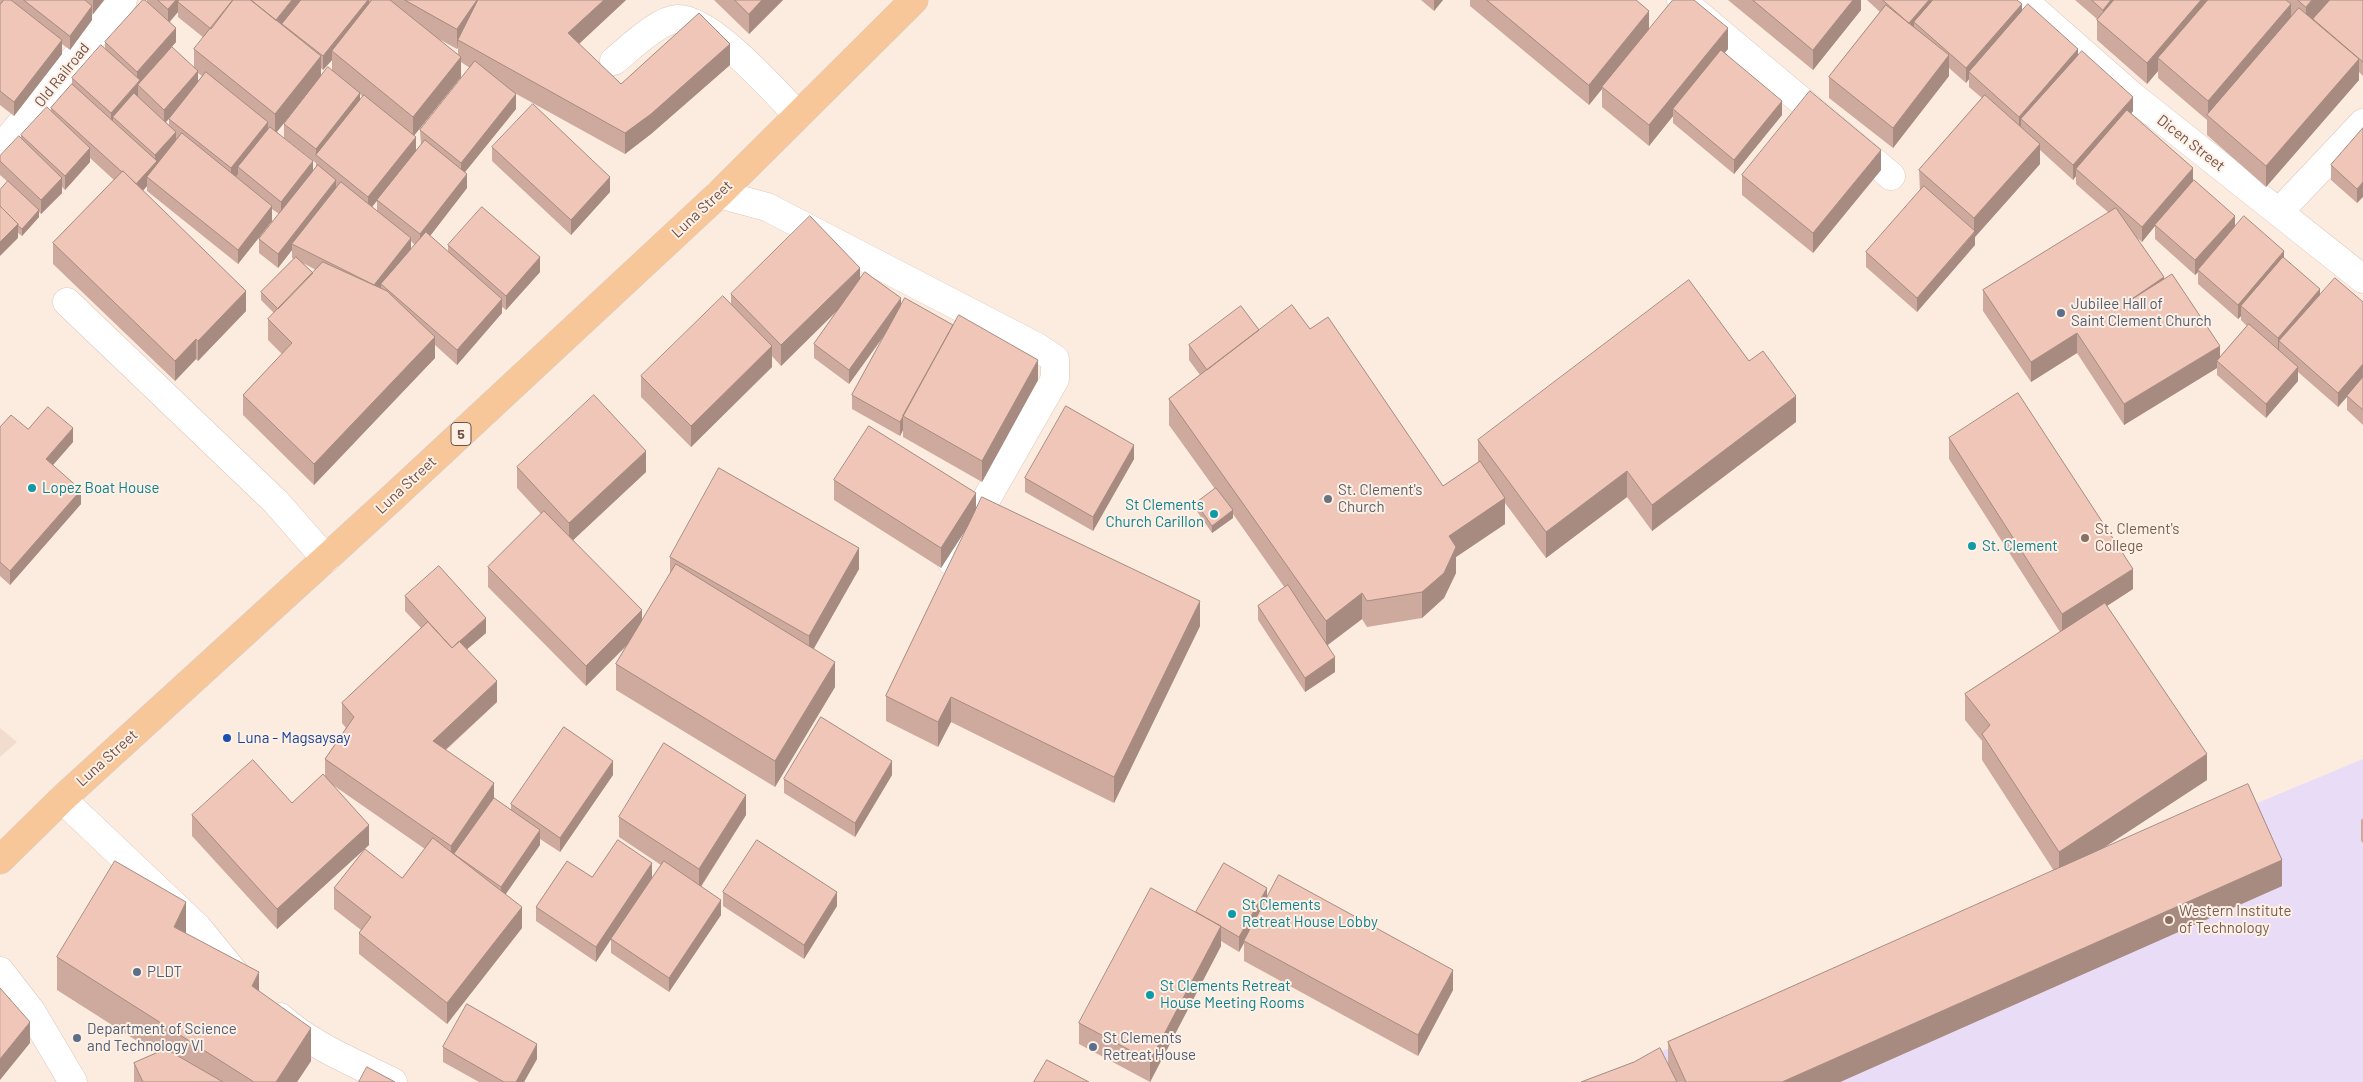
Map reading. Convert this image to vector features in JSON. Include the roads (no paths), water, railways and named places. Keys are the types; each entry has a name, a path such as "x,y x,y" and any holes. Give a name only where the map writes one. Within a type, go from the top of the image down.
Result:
{"main road":[{"name":"Luna Street","path":"0,860 62,799 326,559 719,194 914,0"}],"street":[{"name":"Old Railroad","path":"0,149 9,124 123,0"},
{"path":"1681,0 1891,176"},
{"name":"Dicen Street","path":"2024,0 2131,95 2363,279"},
{"path":"614,61 660,24 677,19 697,23 731,48 798,116"},
{"path":"2279,212 2363,123"},
{"path":"719,194 767,207 1037,347 1055,359 1055,379 951,561"},
{"path":"67,302 276,502 326,559"},
{"path":"62,799 198,928 242,981 290,1026 324,1048 394,1082"},
{"path":"0,971 31,1011 73,1082"}],"place":[{"name":"Jubilee Hall of Saint Clement Church","path":"2061,313"},
{"name":"Lopez Boat House","path":"32,488"},
{"name":"St. Clement's Church","path":"1328,499"},
{"name":"St Clements Church Carillon","path":"1214,514"},
{"name":"St. Clement's College","path":"2085,538"},
{"name":"St. Clement","path":"1972,546"},
{"name":"Luna - Magsaysay","path":"227,738"},
{"name":"St Clements Retreat House Lobby","path":"1232,914"},
{"name":"Western Institute of Technology","path":"2169,920"},
{"name":"PLDT","path":"137,972"},
{"name":"St Clements Retreat House Meeting Rooms","path":"1150,995"},
{"name":"Department of Science and Technology VI","path":"77,1038"},
{"name":"St Clements Retreat House","path":"1093,1047"}]}
